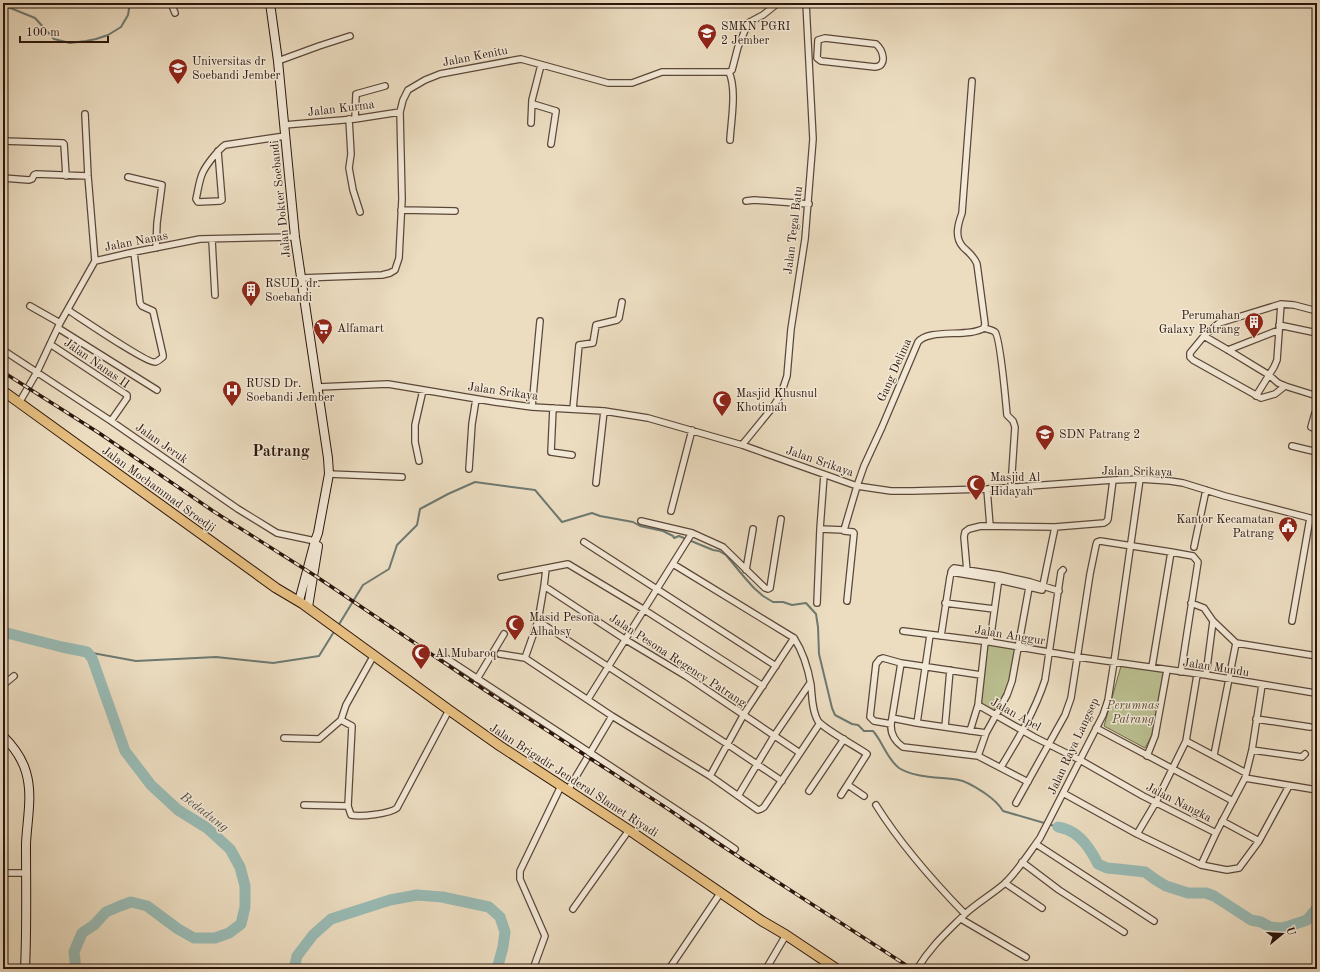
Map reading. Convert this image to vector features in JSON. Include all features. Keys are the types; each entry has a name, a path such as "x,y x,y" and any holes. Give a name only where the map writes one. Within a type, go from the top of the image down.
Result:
{"main road":[{"name":"Jalan Dokter Soebandi","path":"270,3 278,61 295,237 318,387 329,474 303,604"},
{"name":"Jalan Mochammad Sroedji","path":"3,391 276,588 303,604"},
{"name":"Jalan Dokter Soebandi","path":"303,604 319,542 318,533"},
{"name":"Jalan Brigadir Jenderal Slamet Riyadi","path":"303,604 500,746 629,830 762,921 837,969"},
{"path":"3,736 23,763 28,781 29,808 26,843 25,969"}],"street":[{"path":"171,3 175,13"},
{"path":"730,140 733,88 732,79 729,72 732,70 738,47 748,23 763,16 778,3"},
{"name":"Jalan Tegal Batu","path":"742,445 774,407 786,384 791,329 805,239 813,139 806,3"},
{"path":"278,61 350,36"},
{"path":"825,38 875,44 882,50 883,61 878,67 822,62 817,58 818,47 818,40 825,38"},
{"path":"808,47 818,47"},
{"name":"Jalan Kenitu","path":"302,278 382,275 395,270 399,258 401,210 402,176 400,112 403,100 408,90 425,80 440,74 521,59 608,83 632,83 662,72 729,72"},
{"path":"531,123 532,104 541,65"},
{"path":"972,80 962,213 957,226 962,246 975,258 977,264 985,324 984,328 994,331 997,335 1007,415 1013,421 1015,428 1011,487"},
{"path":"360,212 349,168 352,119 356,94 385,86"},
{"path":"532,104 556,111 551,144"},
{"name":"Jalan Kurma","path":"284,126 400,112"},
{"path":"85,114 88,176 95,261"},
{"path":"218,151 222,200 198,202 196,199 203,173 218,151 225,145 285,136"},
{"path":"3,141 63,142 66,176"},
{"path":"3,178 29,180 36,174 88,176"},
{"path":"128,177 162,185 156,248"},
{"path":"746,200 808,204"},
{"path":"401,210 455,211"},
{"name":"Jalan Nanas","path":"19,403 37,372 59,326 95,261 200,239 212,240 295,237"},
{"path":"212,240 215,295"},
{"path":"68,310 136,354 154,362 157,362 163,357 153,311 142,306 140,303 134,252"},
{"path":"573,409 578,345 593,343 596,325 617,320 619,318 622,302"},
{"path":"1256,396 1277,360 1281,304"},
{"path":"1285,386 1275,394 1261,398 1194,360 1190,356 1190,353 1204,336 1220,322 1281,304 1317,310"},
{"path":"30,306 157,390"},
{"path":"532,407 540,321"},
{"path":"1228,350 1279,327 1317,333"},
{"name":"Gang Delima","path":"856,486 919,340 925,337 943,334 976,332 984,328"},
{"path":"1204,336 1269,375 1278,383 1317,396"},
{"name":"Jalan Nanas II","path":"50,344 127,395 127,398 111,421"},
{"name":"Jalan Jeruk","path":"3,350 111,421 238,509 277,533 315,541"},
{"name":"Jalan Srikaya","path":"318,387 388,384 532,407 604,411 648,418 742,445 856,486 891,491 987,489 1140,479 1170,481 1317,519"},
{"path":"419,461 415,425 422,390"},
{"path":"468,469 476,399"},
{"path":"553,408 551,452 572,454"},
{"path":"596,483 604,411"},
{"path":"1315,413 1311,427 1317,430"},
{"path":"671,512 692,430"},
{"path":"1292,446 1317,452"},
{"path":"329,474 402,477"},
{"path":"817,603 824,475"},
{"name":"Jalan Raya Langsep","path":"916,969 932,947 944,934 963,916 1005,883 1036,844 1096,728 1108,700 1140,479"},
{"path":"968,570 965,533 971,528 990,526 1055,527 1107,521 1113,480"},
{"path":"844,530 856,486"},
{"path":"987,489 990,526"},
{"path":"1194,547 1206,490"},
{"path":"1292,621 1310,518"},
{"path":"641,521 691,534 725,549 768,590 770,588 781,519"},
{"path":"1043,586 1055,527"},
{"path":"746,570 753,529"},
{"path":"820,529 844,530 854,533 848,601"},
{"path":"588,699 691,534"},
{"path":"1016,803 1065,714 1071,698 1090,574 1097,542 1100,541 1131,545 1193,556 1198,562 1181,672"},
{"path":"584,542 776,666"},
{"path":"1152,667 1171,552"},
{"path":"501,577 568,564 643,609 763,686"},
{"path":"672,564 794,638 803,655 810,683 814,709 820,723 867,754 841,795"},
{"path":"941,636 951,572 955,568 1043,586 1058,591"},
{"path":"525,658 538,621 546,569"},
{"path":"1001,767 1035,709 1045,680 1061,572 1063,570"},
{"path":"951,572 999,578"},
{"name":"Jalan Apel","path":"999,578 981,675 978,705 1080,760"},
{"path":"978,756 986,733 1007,695 1012,680 1029,584"},
{"name":"Jalan Pesona Regency Patrang","path":"544,586 626,640 686,676 800,753"},
{"path":"945,603 994,609"},
{"path":"1191,603 1203,607 1213,621 1236,643 1317,656"},
{"path":"538,621 782,781"},
{"path":"1206,675 1213,621"},
{"name":"Jalan Anggur","path":"903,631 987,642 1114,662"},
{"path":"477,679 504,634"},
{"path":"917,723 930,634"},
{"path":"710,776 744,714 794,638"},
{"path":"1214,755 1236,643"},
{"path":"500,654 525,658 612,716 710,776 760,810 764,807 782,781 820,723"},
{"path":"284,738 319,739 341,720 346,705 374,655"},
{"path":"446,658 735,849"},
{"path":"981,675 901,663 883,658 878,660 876,664 870,717 874,721 917,723 986,733"},
{"name":"Jalan Mundu","path":"1114,662 1315,693"},
{"path":"901,663 891,721 893,734 897,742 903,747 978,756 1028,782"},
{"path":"945,726 950,670"},
{"path":"1147,756 1155,736 1167,670"},
{"path":"1137,834 1156,802 1186,741 1197,675"},
{"path":"3,686 14,676"},
{"path":"738,796 774,736 810,683"},
{"name":"Jalan Nangka","path":"1080,760 1130,789 1216,833 1246,776 1252,750 1262,685"},
{"path":"970,731 978,705"},
{"path":"341,720 352,726 348,806 350,814 353,816 390,812 395,810 449,710"},
{"path":"533,969 545,936 520,879 520,871 564,788 590,752 612,716"},
{"path":"1256,719 1310,727"},
{"path":"1096,728 1233,801"},
{"path":"809,791 844,739"},
{"path":"1186,741 1214,755 1246,776 1289,786 1317,790"},
{"path":"1252,750 1302,757 1305,754"},
{"path":"848,785 864,796"},
{"path":"1063,793 1137,834 1201,865 1227,870 1239,868 1259,841 1289,786"},
{"path":"304,804 348,806"},
{"path":"876,805 892,830 963,916 1026,957"},
{"path":"1222,821 1259,841"},
{"path":"573,909 629,830"},
{"path":"1201,865 1216,833"},
{"path":"1036,844 1154,921"},
{"path":"1022,862 1059,890 1124,932"},
{"path":"3,873 26,873"},
{"path":"1005,883 1042,908"},
{"path":"669,969 721,892"},
{"path":"766,969 786,935"}],"green space":[{"path":"985,642 1019,647 1012,681 996,715 978,704"},
{"name":"Perumnas Patrang","path":"1121,666 1164,672 1155,730 1145,748 1104,726"}],"waterway":[{"path":"3,5 35,18 54,39 70,43 96,39 108,35 121,27 128,15 130,3"},
{"path":"338,626 363,585 389,569 397,545 417,525 420,509 475,482 535,490 562,522 592,513 600,516 633,522 640,526 663,531 674,538 679,536 726,555 754,588 773,602 783,602 792,605 806,603 816,614 819,654 835,715 852,724 858,725 864,731 873,731 891,760 899,768 912,774 963,781 989,796 1003,811 1058,827"},
{"path":"87,652 136,661 216,657 273,663 319,656 335,630"},
{"name":"Bedadung","path":"3,632 87,652 92,658 125,751 151,785 178,810 207,828 230,849 240,867 245,886 245,907 241,924 229,933 215,938 194,938 178,929 147,906 131,902 106,912 94,925 82,933 74,952 76,969"},
{"path":"1058,827 1069,830 1079,837 1090,850 1098,864 1107,868 1145,872 1166,886 1188,893 1206,893 1214,896 1251,920 1261,922 1270,927 1280,928 1307,920 1317,908"},
{"name":"Bedadung","path":"294,969 297,956 313,935 331,919 390,900 417,895 442,897 489,907 500,917 505,932 503,947 497,969"}],"railway":[{"path":"3,372 99,433 213,511 314,575 486,691 912,969"}],"place":[{"name":"SMKN PGRI 2 Jember","path":"707,50"},
{"name":"Universitas dr Soebandi Jember","path":"178,85"},
{"name":"RSUD. dr. Soebandi","path":"251,307"},
{"name":"Perumahan Galaxy Patrang","path":"1254,339"},
{"name":"Alfamart","path":"323,345"},
{"name":"RUSD Dr. Soebandi Jember","path":"232,407"},
{"name":"Masjid Khusnul Khotimah","path":"722,417"},
{"name":"SDN Patrang 2","path":"1045,451"},
{"name":"Masjid Al Hidayah","path":"976,501"},
{"name":"Kantor Kecamatan Patrang","path":"1288,543"},
{"name":"Masid Pesona Alhabsy","path":"515,641"},
{"name":"Al Mubaroq","path":"421,670"}],"district":[{"name":"Patrang","path":"281,450"}]}
